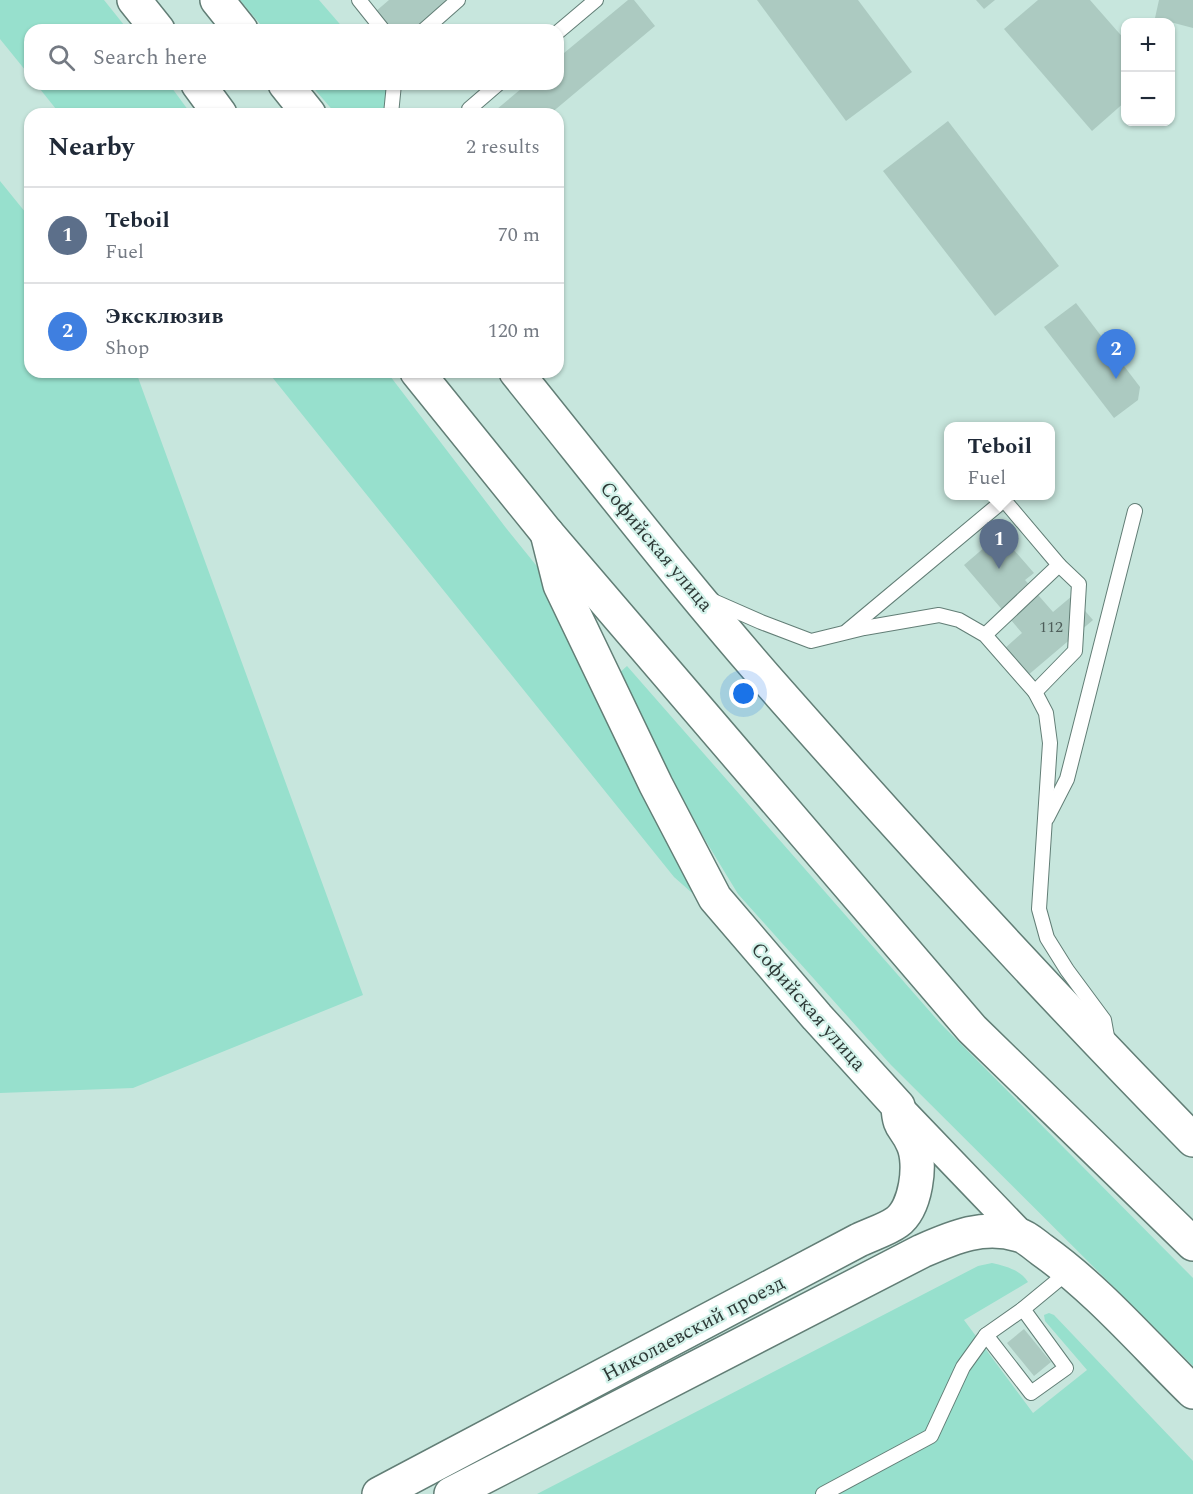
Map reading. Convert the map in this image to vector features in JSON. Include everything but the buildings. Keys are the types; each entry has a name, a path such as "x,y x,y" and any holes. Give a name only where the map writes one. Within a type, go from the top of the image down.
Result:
{"main road":[{"path":"134,0 153,24"},
{"path":"217,0 237,24"},
{"path":"202,90 216,108"},
{"path":"290,90 304,108"},
{"name":"Софийская улица","path":"422,378 547,533 972,1029 1193,1244"},
{"name":"Софийская улица","path":"521,378 787,702 1018,956 1193,1140"},
{"name":"Софийская улица","path":"547,533 560,585 656,785 715,898 817,1017 898,1106"},
{"name":"Николаевский проезд","path":"379,1494 897,1222 905,1213 916,1190 914,1145 899,1123 898,1106"},
{"name":"Николаевский проезд","path":"451,1494 922,1251 957,1236 977,1231 994,1230 1022,1235"},
{"name":"Софийская улица","path":"1022,1235 1070,1270 1193,1392"}],"street":[{"name":"Софийская улица","path":"898,1106 1022,1235"}],"lane":[{"path":"359,0 378,24"},
{"path":"431,24 458,0"},
{"path":"564,27 596,0"},
{"path":"392,108 394,90"},
{"path":"470,108 491,90"},
{"path":"845,633 1004,500 1059,565 1079,584 1075,651 1035,692"},
{"path":"1044,826 1067,779 1135,511"},
{"path":"985,635 1059,565"},
{"path":"696,594 761,622 811,640 939,615 959,620 985,635 1035,692 1046,712 1050,743 1038,909 1047,938 1067,970 1104,1020 1110,1053"},
{"path":"823,1494 931,1436 963,1368 986,1335 1023,1309 1070,1270"},
{"path":"986,1335 1031,1393 1066,1368 1023,1309"}],"green space":[{"path":"0,0 104,0 123,24 24,24 24,69 0,39"},
{"path":"240,0 319,0 340,24 260,24"},
{"path":"41,90 173,90 187,108 55,108"},
{"path":"315,90 386,90 386,108 331,108"},
{"path":"0,181 24,211 24,378 138,378 363,995 133,1088 0,1093"},
{"path":"273,378 392,378 544,575 708,907 674,877"},
{"path":"627,666 940,1023 1193,1278 1193,1366 891,1065 738,894 704,838 617,675"},
{"path":"992,1263 1017,1272 1028,1282 964,1320 1033,1413 1087,1370 1045,1321 1044,1315 1049,1313 1054,1315 1193,1461 1193,1494 537,1494 978,1266"}],"place":[{"name":"Эксклюзив","path":"1116,379"},
{"name":"Teboil","path":"999,569"}]}
